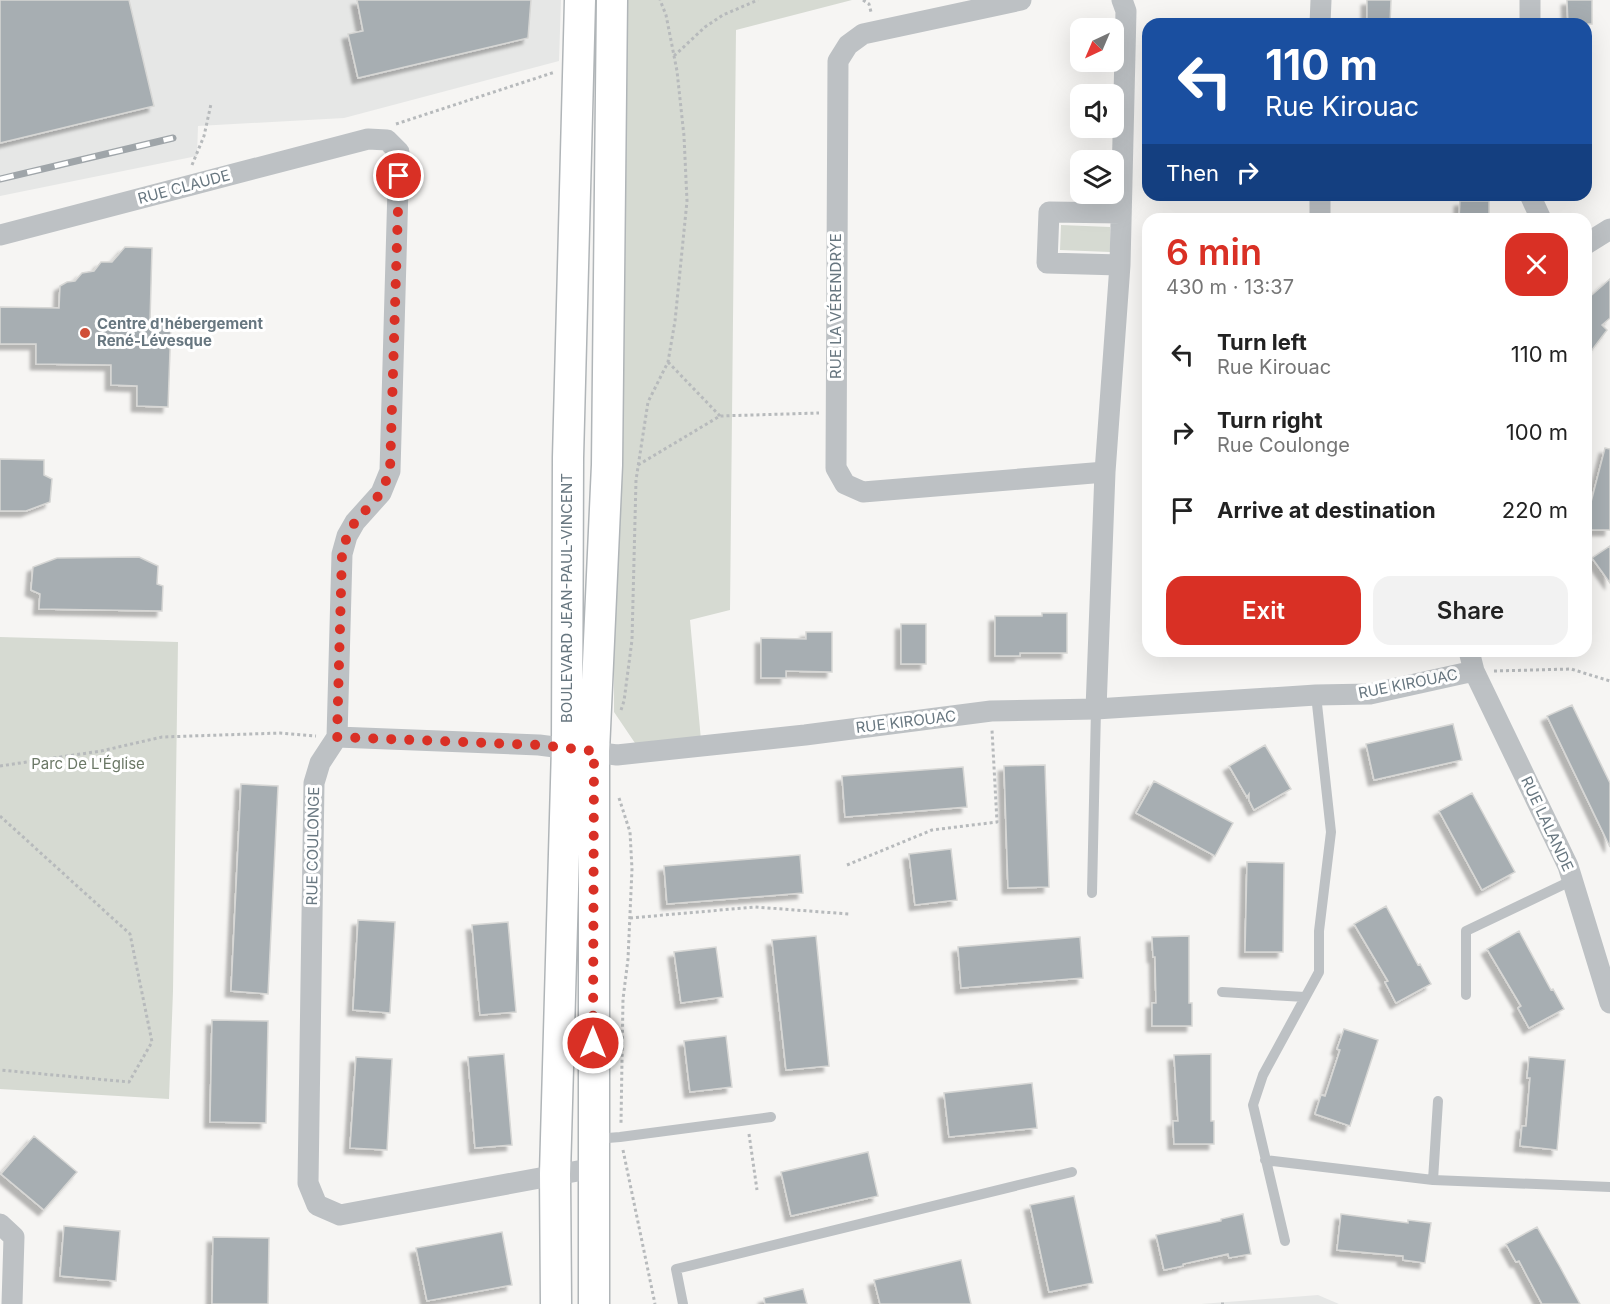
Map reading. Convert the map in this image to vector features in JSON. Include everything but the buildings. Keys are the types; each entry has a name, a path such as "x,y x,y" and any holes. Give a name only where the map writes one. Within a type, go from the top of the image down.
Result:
{"street":[{"name":"BOULEVARD JEAN-PAUL-VINCENT","path":"580,0 568,458 581,749 607,1138 594,1168 594,1304"},
{"name":"BOULEVARD JEAN-PAUL-VINCENT","path":"556,1304 555,1174 581,749 607,465 612,0"},
{"name":"RUE LA VÉRENDRYE","path":"1021,0 863,34 848,45 838,61 836,468 845,484 863,492 1106,471"},
{"path":"1096,709 1106,471 1120,265 1126,11 1122,0"},
{"path":"1320,0 1320,18"},
{"path":"1530,0 1530,18"},
{"path":"579,64 612,58"},
{"path":"337,737 342,554 351,529 381,493 390,471 399,152 387,140 368,139"},
{"name":"RUE CLAUDE","path":"0,235 368,139"},
{"path":"1120,265 1047,262 1049,212 1121,213"},
{"path":"1592,240 1610,229"},
{"name":"RUE KIROUAC","path":"337,737 581,749 617,755 805,735 991,711 1096,709 1316,695 1370,694 1471,661"},
{"name":"RUE LALANDE","path":"1471,661 1568,866 1610,1003"},
{"name":"RUE COULONGE","path":"337,737 320,763 314,783 308,1184 317,1205 340,1215 594,1168"},
{"path":"0,1224 14,1237 12,1304"}],"lane":[{"path":"1285,1241 1253,1105 1263,1075 1319,972 1319,931 1331,832 1316,695"},
{"path":"1092,893 1096,709"},
{"path":"1466,995 1466,931 1573,880"},
{"path":"1222,992 1305,997"},
{"path":"1433,1180 1438,1101"},
{"path":"607,1138 771,1117"},
{"path":"1265,1160 1433,1180 1610,1187"},
{"path":"683,1304 676,1269 1072,1172"}],"path":[{"path":"619,717 624,700 632,640 632,579 638,465 648,402 668,362 675,321 687,201 684,136 674,56 666,15 660,0"},
{"path":"674,56 705,27 723,15 758,0"},
{"path":"368,139 402,121 579,64"},
{"path":"184,187 204,136 212,104"},
{"path":"668,362 720,416"},
{"path":"638,465 720,416 835,413"},
{"path":"1471,661 1571,669 1610,681"},
{"path":"847,865 932,830 997,822 991,711"},
{"path":"0,766 101,751 162,737 279,734 337,737"},
{"path":"617,791 630,832 632,870 628,958 607,1138 655,1304"},
{"path":"0,816 130,934 152,1042 129,1082 0,1070"},
{"path":"630,918 755,907 849,914"},
{"path":"747,1120 757,1190"}],"shaded area":[{"path":"0,0 561,0 559,61 344,118 198,126 197,156 0,196"},
{"path":"1318,1295 1339,1304 1201,1304"}],"green space":[{"path":"613,0 852,0 736,30 730,610 690,620 701,740 637,746 614,712"},
{"path":"1061,225 1110,227 1110,252 1060,250"},
{"name":"Parc De L'Église","path":"0,637 178,642 173,991 169,1099 0,1089"}],"railway":[{"path":"0,179 173,138"}],"place":[{"name":"Centre d'hébergement René-Lévesque","path":"85,333"}],"route":[{"path":"399,176 390,471 381,493 355,522 347,536 342,554 337,737 539,745 594,751 593,1043"}]}
